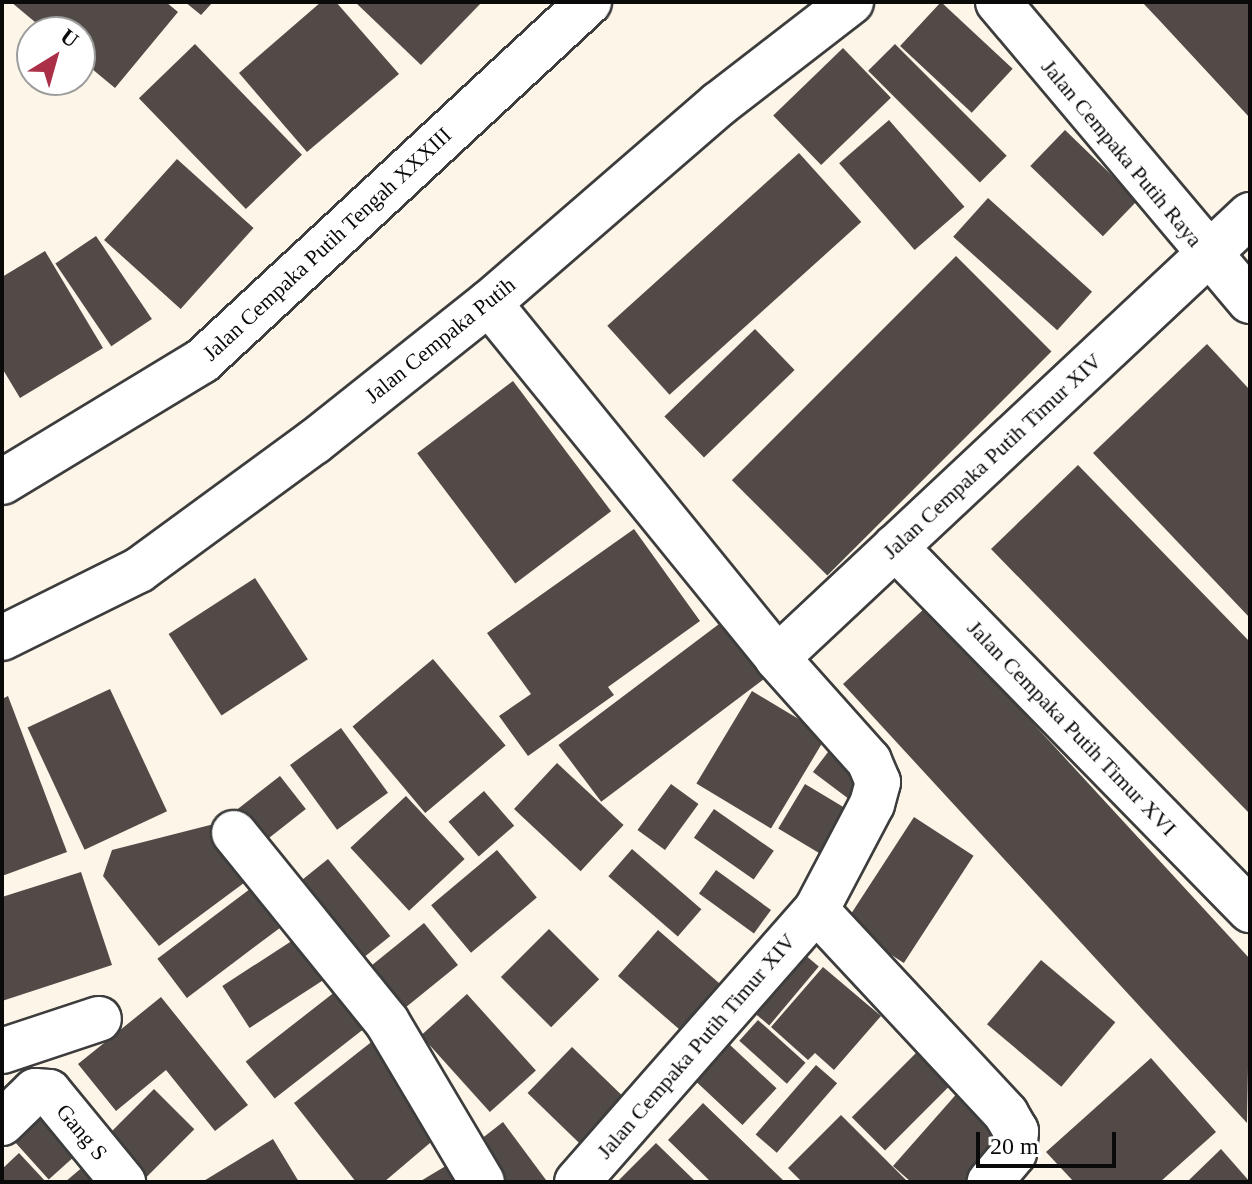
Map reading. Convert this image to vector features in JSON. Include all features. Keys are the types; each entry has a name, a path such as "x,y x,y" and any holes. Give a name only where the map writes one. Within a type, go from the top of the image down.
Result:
{"street":[{"name":"Jalan Cempaka Putih Tengah XXXIII","path":"2,482 202,361 589,2"},
{"name":"Jalan Cempaka Putih","path":"2,638 139,570 314,442 489,303 719,104 851,2"},
{"name":"Jalan Cempaka Putih Raya","path":"998,2 1208,256 1250,301"},
{"name":"Jalan Cempaka Putih Timur XIV","path":"777,658 1250,215"},
{"name":"Jalan Cempaka Putih Timur XIV","path":"489,303 777,658 869,761 878,782 872,804 816,910 577,1182"},
{"name":"Jalan Cempaka Putih Timur XVI","path":"895,547 1250,910"},
{"path":"234,833 387,1022 482,1182"},
{"path":"816,910 1006,1114 1016,1131 1014,1153 990,1182"},
{"path":"35,1091 11,1048 99,1019"},
{"name":"Gang S","path":"2,1123 35,1091 49,1092 123,1182"}],"building":[{"path":"11,2 166,2 178,12 115,88 96,72 96,16 28,16"},
{"path":"185,2 213,2 201,15"},
{"path":"321,2 336,2 399,74 307,152 239,73"},
{"path":"355,2 482,2 421,65"},
{"path":"941,2 1013,69 972,113 900,46"},
{"path":"1142,2 1250,2 1250,118 1160,21"},
{"path":"195,44 302,155 246,209 139,98"},
{"path":"895,44 1007,156 980,183 868,71"},
{"path":"843,48 891,98 821,165 773,115"},
{"path":"889,120 964,207 915,250 839,163"},
{"path":"1065,130 1138,200 1103,236 1030,166"},
{"path":"799,153 861,222 669,395 607,326"},
{"path":"177,159 254,228 181,309 104,240"},
{"path":"988,198 1092,292 1057,330 953,237"},
{"path":"96,236 152,319 111,346 55,263"},
{"path":"45,251 103,348 20,398 2,368 2,277"},
{"path":"956,256 1051,351 827,576 732,480"},
{"path":"755,329 795,370 704,458 664,417"},
{"path":"1207,344 1250,390 1250,618 1093,453"},
{"path":"513,381 611,511 515,583 417,453"},
{"path":"1078,465 1250,642 1250,814 991,549"},
{"path":"634,529 700,621 608,687 614,695 528,756 499,716 531,694 487,633"},
{"path":"255,578 308,659 221,715 169,634"},
{"path":"926,607 1250,959 1247,1123 843,684"},
{"path":"735,612 778,669 601,802 559,745"},
{"path":"433,659 506,746 425,813 353,726"},
{"path":"110,689 167,811 85,850 28,727"},
{"path":"752,691 827,736 771,828 696,784"},
{"path":"8,696 67,852 2,876 2,699"},
{"path":"341,728 388,793 337,830 290,765"},
{"path":"828,752 868,782 853,802 813,772"},
{"path":"557,763 624,825 581,871 514,809"},
{"path":"280,776 306,809 256,848 230,815"},
{"path":"671,784 699,804 665,850 637,830"},
{"path":"805,784 850,811 823,855 778,829"},
{"path":"484,791 514,826 479,857 449,822"},
{"path":"406,796 465,859 409,911 350,848"},
{"path":"714,809 774,851 754,880 694,838"},
{"path":"914,817 974,856 904,963 844,924"},
{"path":"218,823 256,874 159,946 103,876 112,850"},
{"path":"632,849 701,909 678,937 608,876"},
{"path":"497,850 537,897 471,953 431,905"},
{"path":"328,859 390,936 351,968 288,891"},
{"path":"716,870 771,910 754,933 699,893"},
{"path":"81,872 112,965 2,1001 2,897"},
{"path":"250,889 279,928 187,998 157,959"},
{"path":"424,923 458,965 393,1017 359,975"},
{"path":"549,929 599,979 551,1027 501,977"},
{"path":"658,930 732,994 692,1040 618,976"},
{"path":"307,931 334,973 250,1028 222,986"},
{"path":"792,944 819,966 769,1025 743,1003"},
{"path":"1041,960 1115,1022 1061,1087 987,1024"},
{"path":"823,967 881,1016 834,1070 815,1053 808,1060 771,1027"},
{"path":"345,984 374,1021 275,1099 246,1062"},
{"path":"467,994 536,1071 490,1112 421,1035"},
{"path":"161,997 248,1105 215,1131 166,1070 116,1111 78,1064"},
{"path":"758,1020 806,1063 787,1084 739,1041"},
{"path":"384,1032 450,1126 384,1182 356,1182 294,1103"},
{"path":"729,1044 777,1088 742,1125 695,1081"},
{"path":"572,1047 625,1098 581,1144 528,1093"},
{"path":"919,1050 952,1083 885,1150 852,1117"},
{"path":"1151,1058 1216,1132 1160,1182 1074,1182 1046,1152"},
{"path":"816,1065 837,1083 777,1153 756,1134"},
{"path":"154,1089 194,1129 142,1182 100,1143"},
{"path":"960,1090 1011,1135 969,1182 911,1182 893,1166"},
{"path":"43,1100 85,1147 49,1180 7,1133"},
{"path":"703,1103 785,1182 711,1182 668,1140"},
{"path":"841,1115 908,1182 802,1182 788,1168"},
{"path":"503,1122 546,1180 544,1182 491,1182 467,1150"},
{"path":"273,1139 299,1182 202,1182"},
{"path":"656,1143 696,1182 617,1182"},
{"path":"1221,1149 1250,1182 1187,1182"},
{"path":"19,1153 46,1182 2,1182 2,1169"},
{"path":"459,1158 474,1182 419,1182"},
{"path":"91,1160 110,1182 65,1182"}]}
